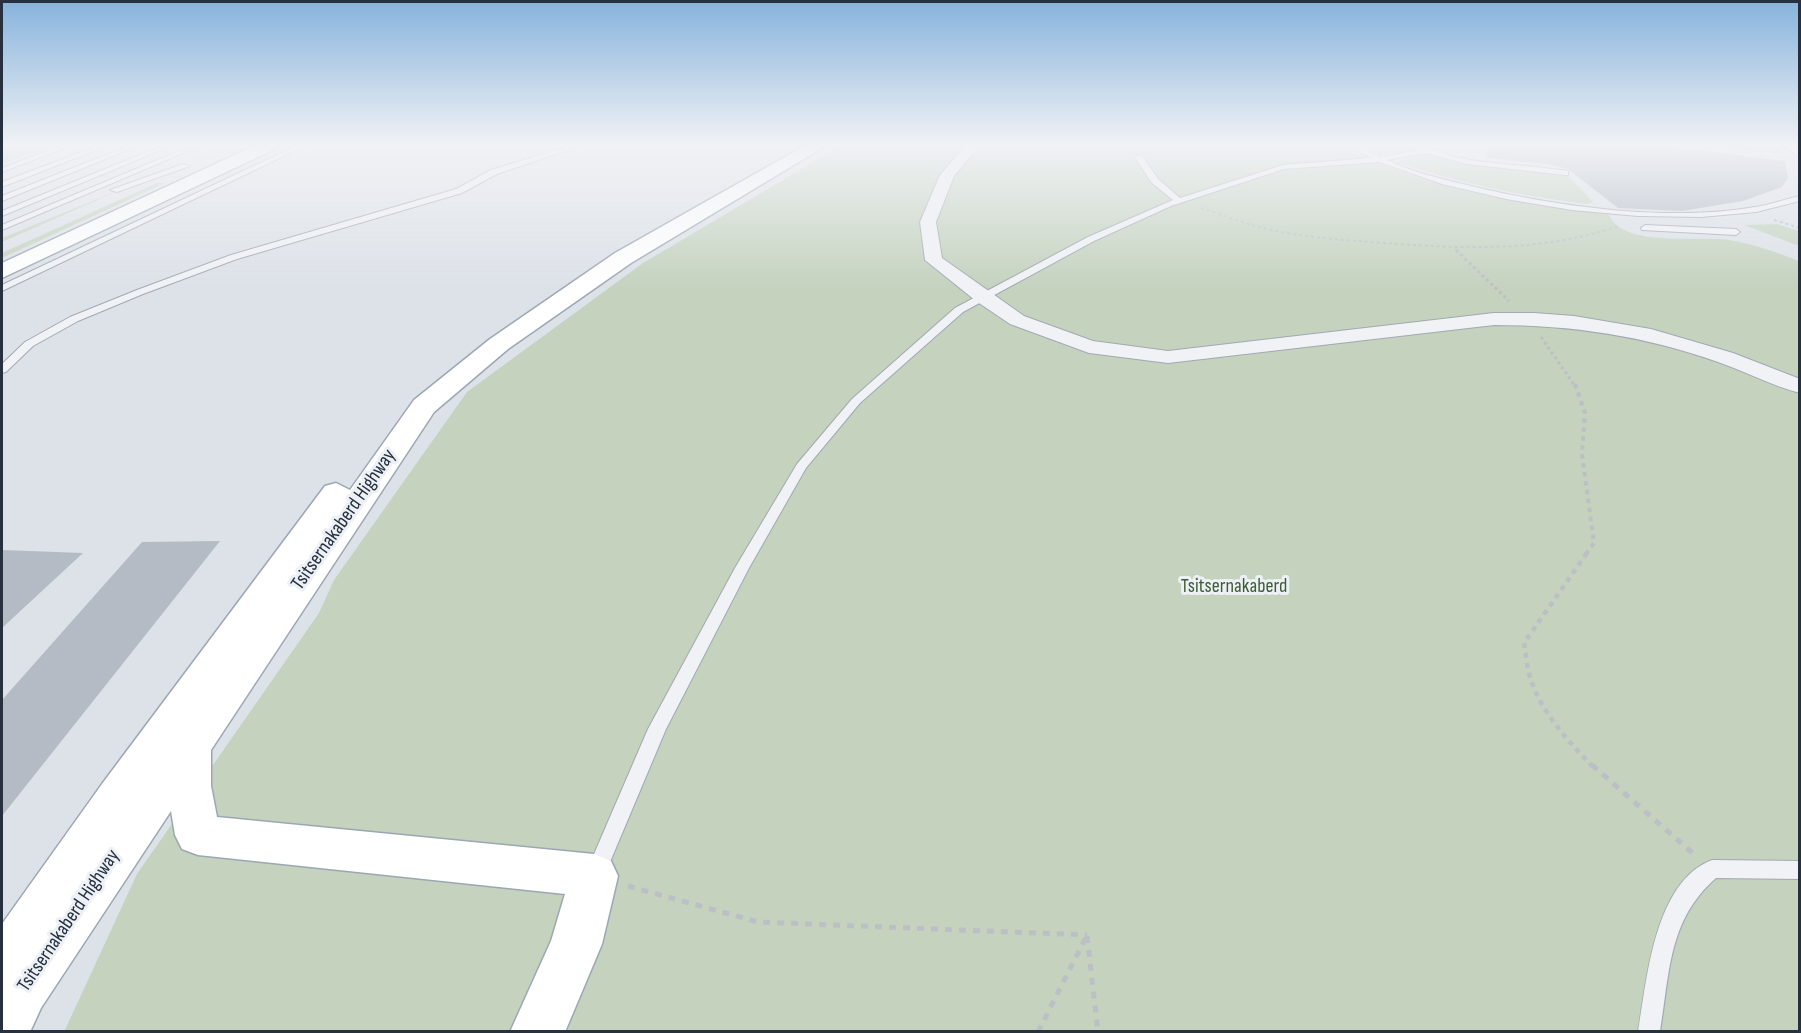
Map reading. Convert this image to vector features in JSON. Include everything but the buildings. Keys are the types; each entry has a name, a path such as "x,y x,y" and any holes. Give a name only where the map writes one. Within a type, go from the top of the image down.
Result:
{"main road":[{"path":"2,250 129,193"},
{"path":"2,263 144,193"},
{"path":"2,271 167,193"},
{"name":"Tsitsernakaberd Highway","path":"2,967 118,796 356,465 406,403 473,348 548,295 613,254 720,193"},
{"name":"Tsitsernakaberd Highway","path":"2,1029 22,990 190,742 424,406 499,344 623,258 735,193"},
{"path":"190,742 189,786 198,835 594,876 576,944 537,1032"}],"street":[{"path":"940,193 928,222 934,260 982,297 1017,320 1089,347 1168,357 1494,319 1526,318 1598,324 1698,346 1800,387"}],"lane":[{"path":"2,201 21,193"},
{"path":"2,214 54,193"},
{"path":"2,228 85,193"},
{"path":"2,235 60,209 116,193"},
{"path":"2,288 202,193"},
{"path":"2,370 29,344 74,319 140,292 234,257 451,193"},
{"path":"1170,193 1178,200"},
{"path":"594,876 657,729 742,568 801,467 856,401 959,310 1091,239 1178,200 1200,193"},
{"path":"1493,193 1611,212 1719,215 1750,213 1800,198"},
{"path":"2,201 23,206 60,209"},
{"path":"1645,228 1736,232"},
{"path":"1649,1032 1666,940 1677,909 1691,888 1712,869 1800,870"}],"path":[{"path":"1178,200 1269,230 1322,238 1455,249 1536,245 1593,236 1621,225"},
{"path":"1791,225 1800,228"},
{"path":"1455,249 1526,318 1573,379 1585,412 1582,455 1594,543 1524,643 1531,681 1555,726 1624,796 1712,869"},
{"path":"594,876 758,922 1087,935"},
{"path":"1038,1032 1087,935"},
{"path":"1087,935 1098,1032"}],"green space":[{"path":"112,193 113,193 2,242 2,238"},
{"path":"134,193 143,193 2,258 2,253"},
{"name":"Tsitsernakaberd","path":"761,193 1477,193 1523,202 1608,213 1616,224 1628,232 1662,238 1729,240 1799,261 1799,1031 64,1032 137,874 319,613 334,580 467,392 643,263"},
{"path":"1515,193 1585,193 1593,202 1587,204"},
{"path":"1777,224 1799,231 1799,246 1744,225"}]}
